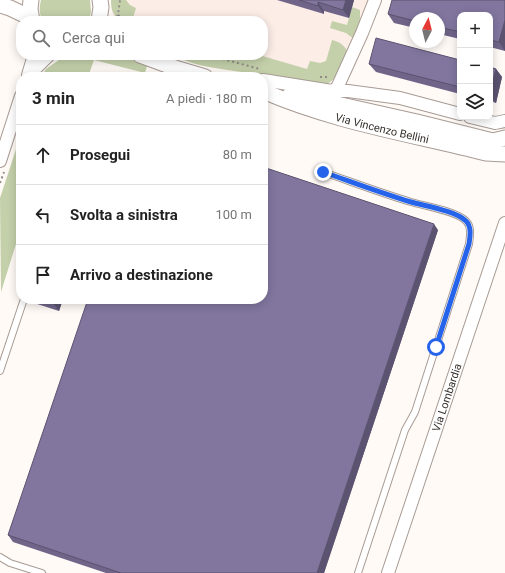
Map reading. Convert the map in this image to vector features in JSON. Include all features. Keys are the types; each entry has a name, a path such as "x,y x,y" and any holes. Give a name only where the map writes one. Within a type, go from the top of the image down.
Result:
{"street":[{"path":"31,0 31,16"},
{"path":"100,0 102,16"},
{"path":"332,91 337,88 375,0"},
{"path":"0,5 10,8 25,16"},
{"path":"29,72 33,60"},
{"path":"32,72 44,60"},
{"path":"155,60 188,72"},
{"path":"268,81 332,91 348,91 400,98 457,113"},
{"name":"Via Vincenzo Bellini","path":"268,91 332,103 440,127 492,141 505,138"},
{"name":"Via Vincenzo Bellini","path":"268,92 290,103 335,117 486,153 505,154"},
{"path":"0,161 16,111"},
{"path":"482,120 495,123 505,121"},
{"name":"Via Lombardia","path":"388,573 505,223"}],"lane":[{"path":"369,0 370,12"},
{"path":"323,172 404,200 457,215 466,220 470,226 469,244 436,347 415,412 405,430 358,573"},
{"path":"0,371 22,304"},
{"path":"0,557 42,573"}],"path":[{"path":"118,14 120,0"},
{"path":"114,16 118,14"}],"shaded area":[{"path":"111,0 368,0 354,39 333,80 286,81 268,77 268,72 241,72 201,65 185,60 268,60 268,16 114,16 111,8"}],"green space":[{"path":"41,0 90,0 91,12 90,16 41,16"},
{"path":"111,0 126,0 130,5 136,8 134,16 115,16 111,7"},
{"path":"352,7 360,10 360,24 354,39 346,33 330,28 332,21 347,25"},
{"path":"332,40 342,44 348,52 336,76 333,80 326,84 268,76 268,72 241,72 215,68 183,60 268,60 268,58 307,69 310,61 320,63 326,61"},
{"path":"59,60 94,60 90,72 44,72"},
{"path":"94,60 133,60 147,66 145,72"},
{"path":"16,149 16,244 1,292 0,198"}],"building":[{"path":"299,0 346,0 343,10 318,2 318,6"},
{"path":"392,0 505,0 505,20 499,42 493,41 493,12 457,12 457,31 445,28 445,12 409,12 409,19 388,14"},
{"path":"376,38 409,47 409,48 457,59 457,86 369,64"},
{"path":"493,68 496,69 493,80"},
{"path":"268,169 434,224 317,573 121,573 8,535 86,304 268,304"}],"route":[{"path":"323,172 413,203 457,215 466,220 470,226 469,244 436,347"}]}
